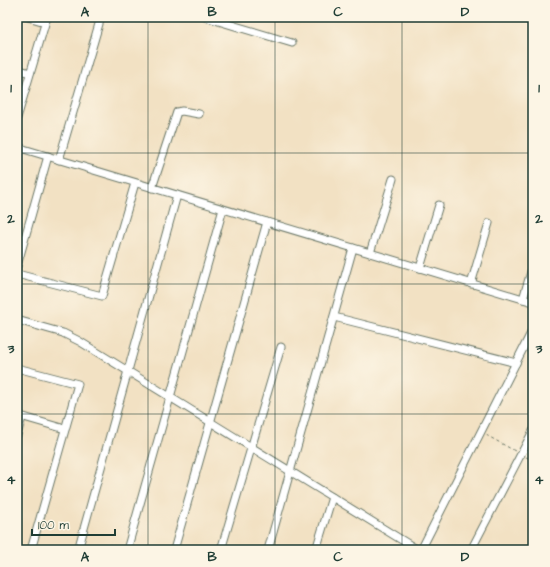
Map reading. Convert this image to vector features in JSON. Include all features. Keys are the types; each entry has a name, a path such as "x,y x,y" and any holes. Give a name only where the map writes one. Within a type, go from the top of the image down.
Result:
{"street":[{"path":"17,118 46,20 28,17"},
{"path":"59,160 101,17"},
{"path":"205,17 292,43"},
{"path":"17,69 30,73"},
{"path":"152,188 177,112 182,111 199,114"},
{"path":"17,147 533,302"},
{"path":"17,266 48,156"},
{"path":"370,253 393,179"},
{"path":"17,274 102,296 135,183"},
{"path":"78,550 177,195"},
{"path":"420,268 439,205"},
{"path":"127,550 223,209"},
{"path":"174,550 267,222"},
{"path":"471,284 489,223"},
{"path":"268,550 353,248"},
{"path":"523,299 533,265"},
{"path":"334,317 516,363"},
{"path":"17,320 73,337 418,550"},
{"path":"421,550 533,329"},
{"path":"221,550 252,448 280,346"},
{"path":"17,368 78,384 31,550"},
{"path":"17,435 20,416 65,429"},
{"path":"471,550 533,431"},
{"path":"316,550 332,497"}],"path":[{"path":"480,432 533,460"}]}
